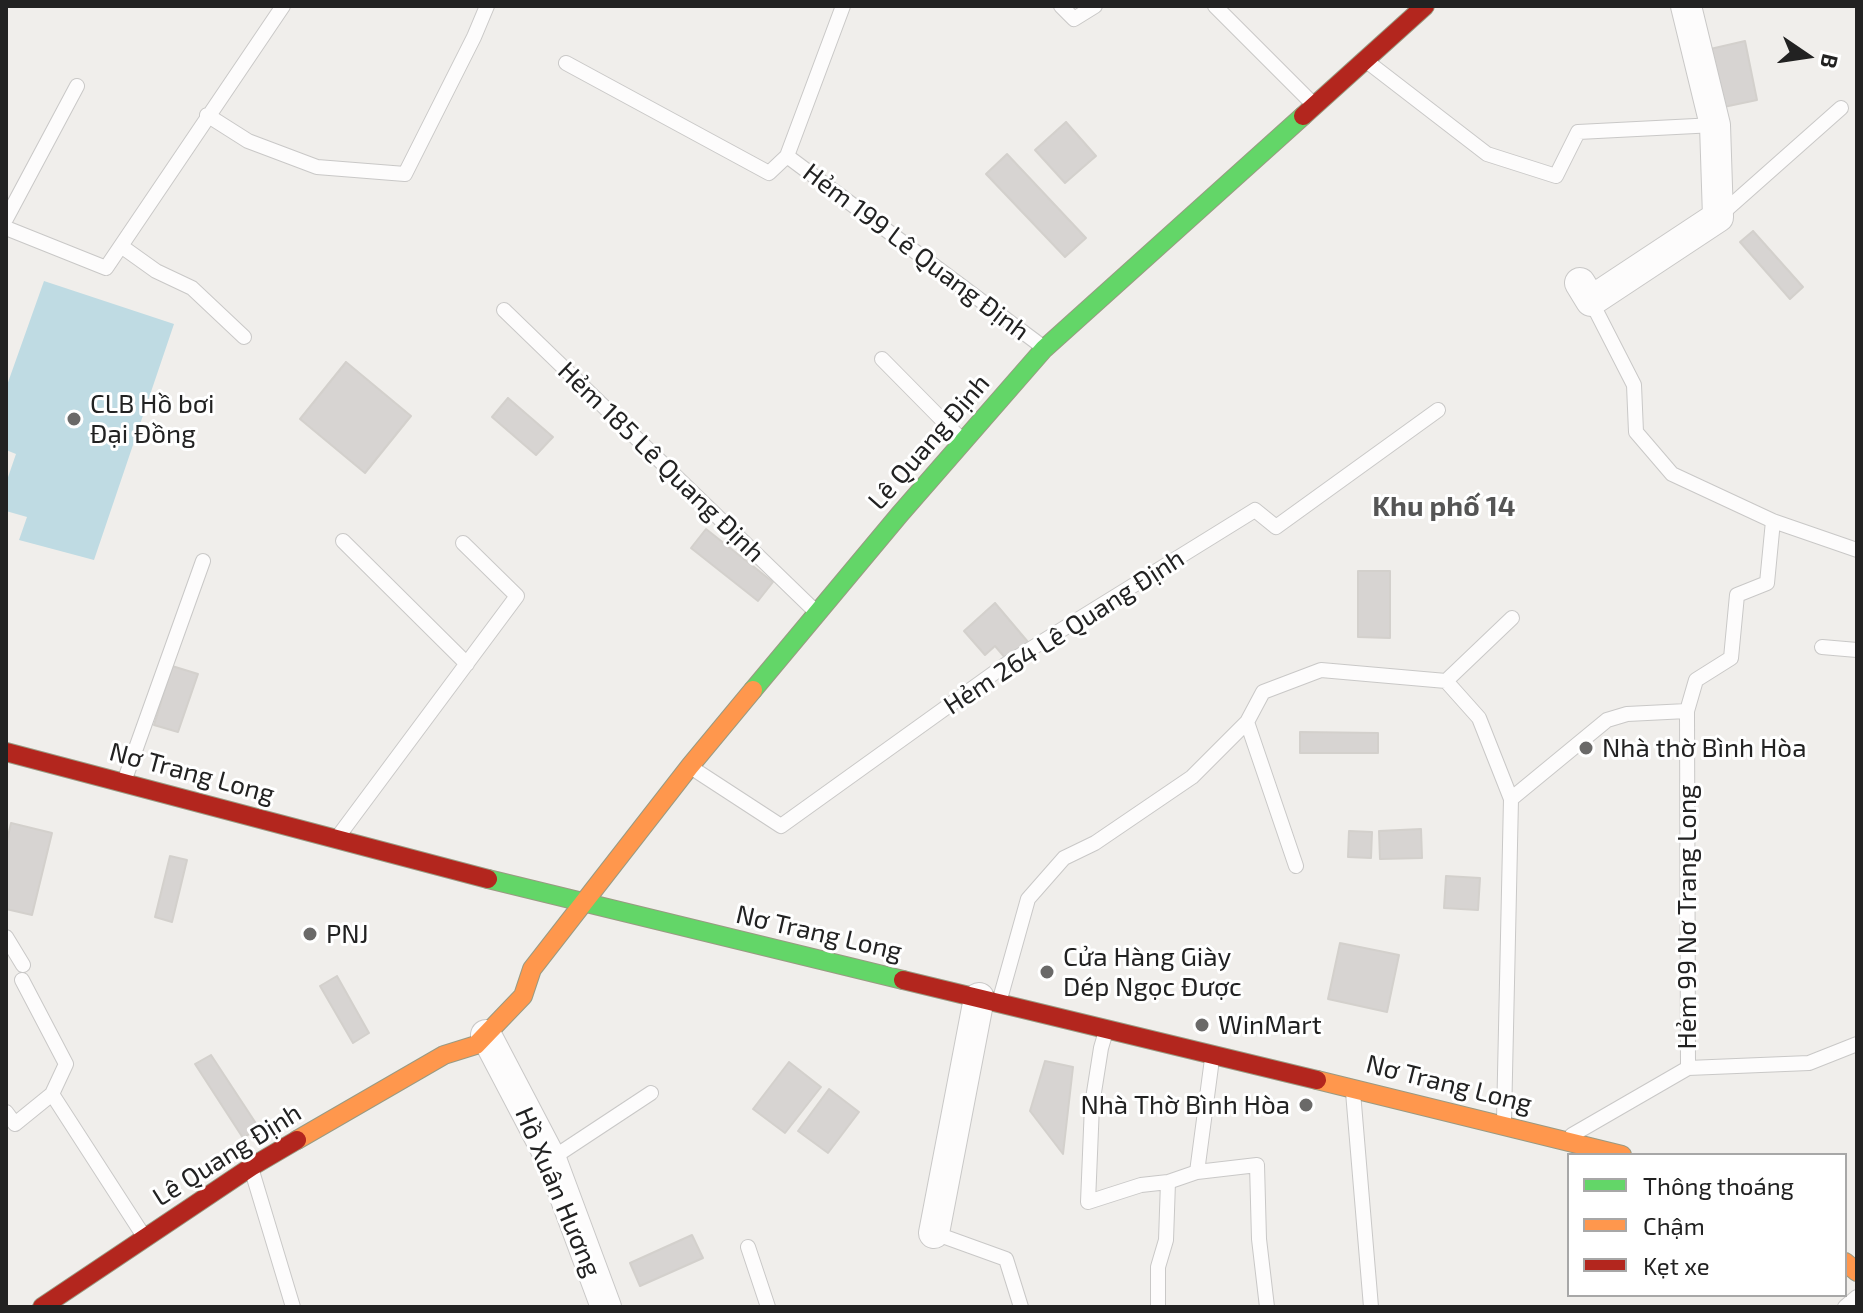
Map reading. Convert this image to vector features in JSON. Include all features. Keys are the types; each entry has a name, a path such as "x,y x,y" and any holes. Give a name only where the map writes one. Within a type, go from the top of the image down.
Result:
{"main road":[{"name":"Lê Quang Định","path":"42,1307 251,1167 444,1055 476,1045 523,996 532,969 690,766 900,514 1044,349 1425,6"},
{"name":"Nơ Trang Long","path":"6,752 582,904 1107,1028 1615,1153"},
{"path":"507,978 532,969"},
{"path":"444,1055 454,1034"}],"street":[{"path":"1585,292 1718,217 1715,125 1686,6"},
{"path":"934,1233 989,1001"},
{"name":"Hồ Xuân Hương","path":"486,1035 551,1159 606,1307"}],"lane":[{"path":"6,228 106,268 283,6"},
{"path":"207,115 248,141 317,167 405,174 487,6"},
{"path":"566,63 769,173 787,156 843,6"},
{"path":"1061,6 1074,19 1095,6"},
{"path":"1215,6 1315,106"},
{"path":"1366,61 1487,154 1556,176 1578,132 1715,125"},
{"path":"6,219 77,86"},
{"path":"1718,217 1841,108"},
{"name":"Hẻm 199 Lê Quang Định","path":"787,156 1044,349"},
{"path":"121,246 156,271 192,288 244,337"},
{"path":"1585,292 1634,385 1636,432 1672,474 1773,521 1857,550"},
{"name":"Hẻm 185 Lê Quang Định","path":"504,310 818,614"},
{"path":"882,359 965,442"},
{"name":"Hẻm 264 Lê Quang Định","path":"690,766 781,826 1008,663 1255,510 1276,527 1438,410"},
{"name":"Hẻm 99 Nơ Trang Long","path":"1688,1068 1687,711 1696,680 1731,658 1737,595 1767,583 1773,521"},
{"path":"343,541 467,664"},
{"path":"337,838 517,596 463,543"},
{"path":"125,781 203,561"},
{"path":"1446,681 1512,618"},
{"path":"1822,647 1857,650"},
{"path":"989,1001 1028,899 1055,868 1064,858 1095,843 1192,777 1247,722 1263,692 1321,670 1446,681 1479,718 1511,799 1504,1124"},
{"path":"1511,799 1607,720 1627,714 1687,711"},
{"path":"1247,722 1296,866"},
{"path":"6,937 66,1064 52,1094 15,1124 6,1112"},
{"path":"1107,1028 1092,1105 1088,1202 1197,1172 1257,1165 1259,1239 1267,1307"},
{"name":"Hẻm 99 Nơ Trang Long","path":"1565,1139 1688,1068 1809,1063 1857,1044"},
{"path":"1197,1172 1212,1054"},
{"path":"1353,1088 1371,1307"},
{"path":"551,1159 651,1093"},
{"path":"52,1094 145,1238"},
{"path":"251,1167 293,1307"},
{"path":"1158,1307 1158,1267 1166,1240 1168,1182"},
{"path":"934,1233 1006,1259 1021,1307"},
{"path":"748,1247 768,1307"},
{"path":"1845,1307 1857,1297"}],"water":[{"name":"CLB Hồ bơi Đại Đồng","path":"44,281 174,324 94,560 19,540 27,517 6,511 6,483 16,454 6,450 6,388"}],"building":[{"path":"1745,41 1757,100 1719,108 1706,50"},
{"path":"1066,122 1096,156 1065,183 1035,150"},
{"path":"1007,154 1086,238 1065,257 986,174"},
{"path":"1753,231 1803,287 1790,299 1740,242"},
{"path":"346,362 411,416 365,473 300,419"},
{"path":"508,398 553,437 536,455 492,417"},
{"path":"706,529 773,582 758,601 691,548"},
{"path":"1358,571 1390,571 1390,638 1358,637"},
{"path":"995,603 1028,642 1007,660 995,646 985,655 964,631"},
{"path":"172,666 198,674 178,732 154,725"},
{"path":"1300,732 1378,733 1378,753 1300,753"},
{"path":"11,823 52,833 32,915 6,909 6,845"},
{"path":"1421,829 1422,858 1380,859 1379,831"},
{"path":"1349,831 1372,832 1371,858 1348,857"},
{"path":"170,856 187,860 172,922 155,917"},
{"path":"1446,876 1480,878 1478,910 1444,908"},
{"path":"1340,943 1399,955 1387,1012 1328,999"},
{"path":"337,976 369,1033 353,1043 320,986"},
{"path":"211,1055 259,1128 243,1138 195,1064"},
{"path":"1045,1061 1073,1067 1063,1154 1030,1111"},
{"path":"789,1062 821,1087 785,1133 753,1109"},
{"path":"829,1089 859,1112 828,1153 798,1131"},
{"path":"692,1235 703,1258 640,1286 630,1263"}],"traffic: fast":[{"path":"753,690 900,514 1044,349 1303,116"},
{"path":"488,879 903,980"}],"traffic: slow":[{"path":"297,1140 444,1055 476,1045 523,996 532,969 753,690"},
{"path":"1317,1080 1614,1153"},
{"path":"1847,1264 1857,1272"}],"traffic: jam":[{"path":"1303,116 1425,6"},
{"path":"6,752 488,879"},
{"path":"903,980 1317,1080"},
{"path":"42,1307 251,1167 297,1140"}],"place":[{"name":"CLB Hồ bơi Đại Đồng","path":"74,419"},
{"name":"Nhà thờ Bình Hòa","path":"1586,748"},
{"name":"PNJ","path":"310,934"},
{"name":"Cửa Hàng Giày Dép Ngọc Được","path":"1047,972"},
{"name":"WinMart","path":"1202,1025"},
{"name":"Nhà Thờ Bình Hòa","path":"1306,1105"}],"district":[{"name":"Khu phố 14","path":"1444,507"}]}
